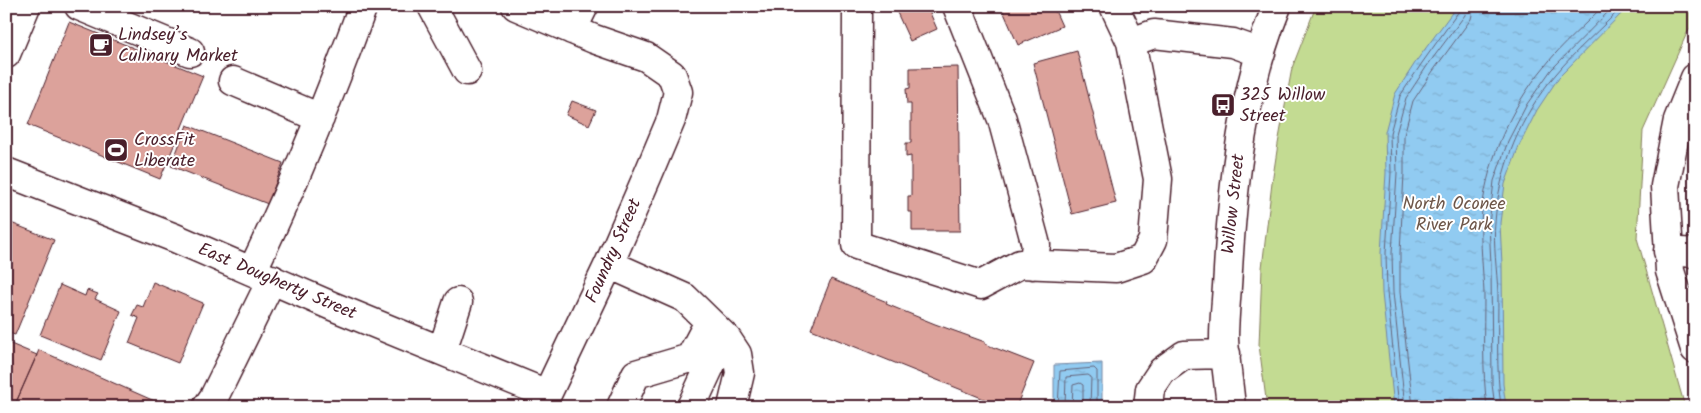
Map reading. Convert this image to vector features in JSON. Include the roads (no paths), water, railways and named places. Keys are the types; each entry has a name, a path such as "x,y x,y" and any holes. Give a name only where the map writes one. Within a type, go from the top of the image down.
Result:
{"street":[{"path":"9,42 26,6"},
{"path":"79,6 190,52"},
{"path":"207,407 214,398 262,275 288,196 363,6"},
{"path":"432,6 466,71"},
{"path":"516,6 578,18"},
{"path":"857,6 856,245 980,285 1020,264 1116,268 1143,259 1154,240 1158,179 1131,42 1114,6"},
{"path":"957,6 1002,119 1036,245 1033,265"},
{"name":"Willow Street","path":"1232,407 1224,338 1237,162 1246,109 1266,33 1277,6"},
{"name":"Foundry Street","path":"544,401 605,273 671,120 678,92 672,75 578,18"},
{"path":"1131,42 1154,34 1233,43 1261,53"},
{"path":"1695,78 1678,120 1665,186 1681,252 1670,271 1695,348"},
{"path":"234,81 320,118"},
{"name":"East Dougherty Street","path":"6,172 175,238 442,351 544,401"},
{"path":"605,273 685,298 716,329 736,354 740,374 732,407"},
{"path":"442,351 458,302"},
{"path":"621,407 636,374 690,358 716,329"},
{"path":"692,407 716,329"},
{"path":"1148,407 1150,390 1162,371 1184,355 1226,354"}],"water":[{"path":"1457,6 1629,6 1559,77 1537,110 1519,146 1505,184 1500,223 1503,384 1506,407 1394,407 1382,293 1381,253 1386,173 1385,132 1395,94 1417,60"},
{"path":"1102,363 1102,407 1054,407 1054,365"}],"place":[{"name":"Lindsey’s Culinary Market","path":"101,45"},
{"name":"325 Willow Street","path":"1223,105"},
{"name":"CrossFit Liberate","path":"116,150"}],"park label":[{"name":"North Oconee River Park","path":"1454,214"}]}
